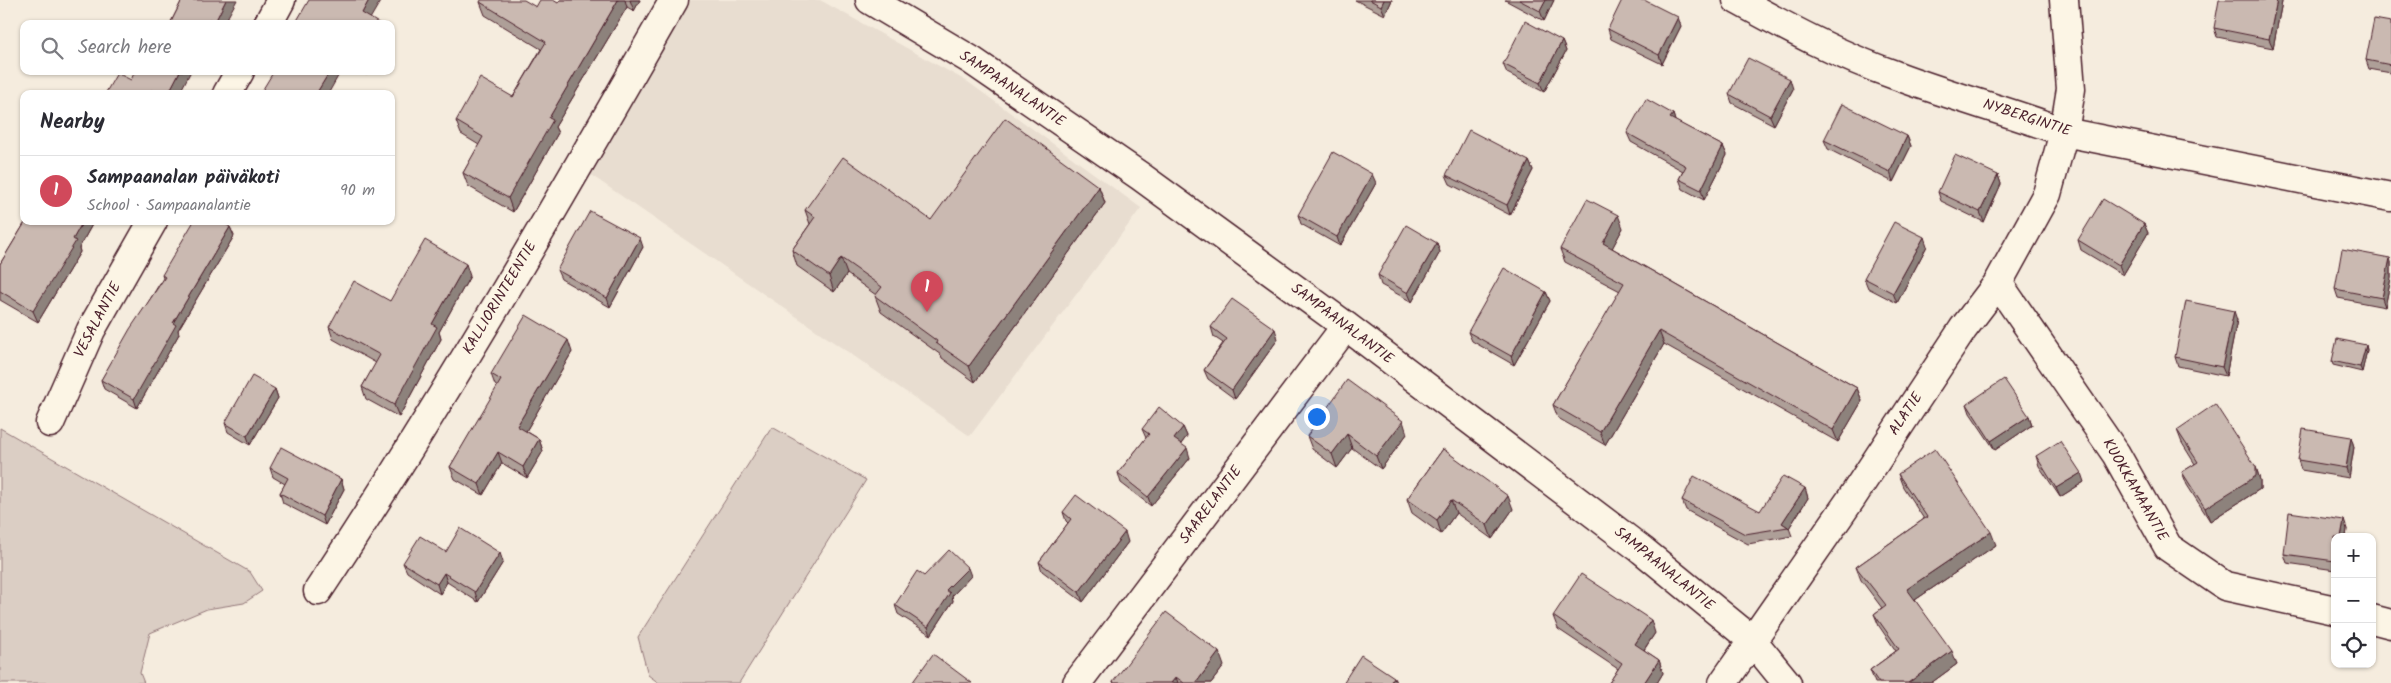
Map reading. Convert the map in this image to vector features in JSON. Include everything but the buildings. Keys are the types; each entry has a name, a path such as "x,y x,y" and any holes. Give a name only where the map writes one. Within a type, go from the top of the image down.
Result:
{"street":[{"path":"270,20 281,0"},
{"name":"KALLIORINTEENTIE","path":"318,591 391,480 576,171 674,0"},
{"name":"SAMPAANALANTIE","path":"870,0 987,71 1140,176 1346,326 1642,550 1752,640 1787,683"},
{"name":"NYBERGINTIE","path":"1737,0 1824,45 1894,75 2028,118 2064,132 2391,197"},
{"name":"ALATIE","path":"1722,683 1851,499 1963,329 1998,283 2047,194 2064,132 2071,89 2064,0"},
{"path":"229,90 238,75"},
{"name":"VESALANTIE","path":"50,423 91,330 151,225"},
{"name":"KUOKKAMAANTIE","path":"1998,283 2116,454 2168,547 2225,586 2331,609"},
{"name":"SAARELANTIE","path":"1077,683 1346,326"},
{"path":"2376,620 2391,624"}],"shaded area":[{"path":"691,0 820,0 968,82 1141,208 970,436 591,175"},
{"path":"772,427 866,480 739,683 659,683 648,675 638,637"},
{"path":"0,428 250,572 262,591 244,603 207,609 150,633 140,673 144,683 0,683"}],"place":[{"name":"Sampaanalan päiväkoti","path":"927,312"}]}
